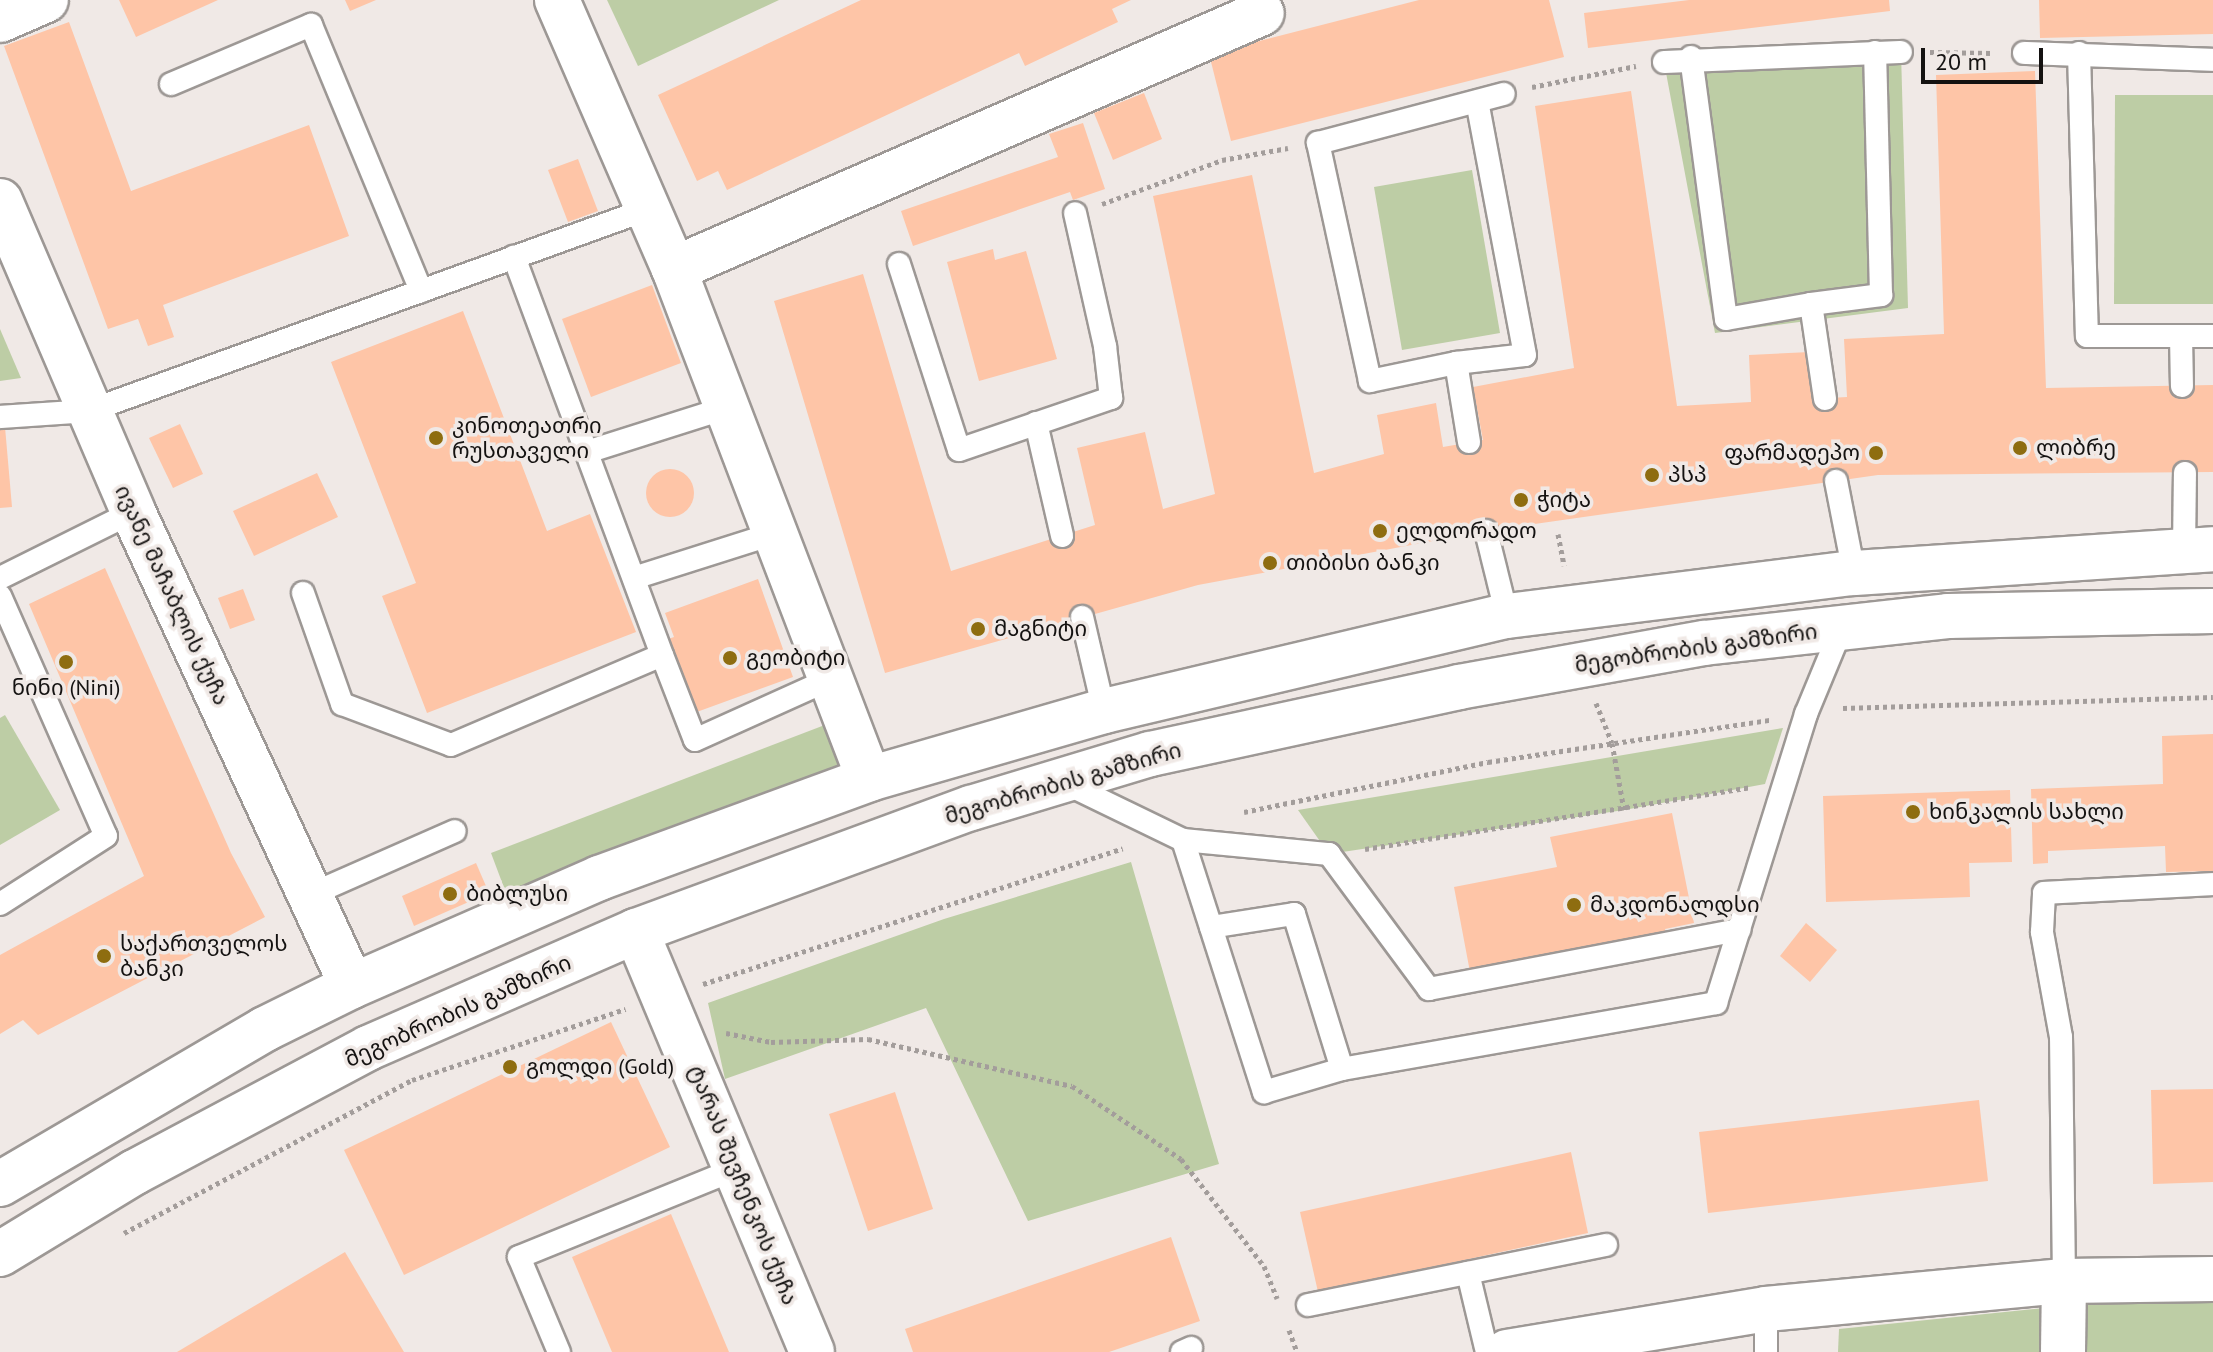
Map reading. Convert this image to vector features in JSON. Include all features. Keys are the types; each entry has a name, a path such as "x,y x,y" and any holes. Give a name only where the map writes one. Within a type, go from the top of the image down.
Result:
{"main road":[{"path":"0,20 46,0"},
{"path":"557,0 674,269 828,680 869,779"},
{"path":"674,269 1262,13"},
{"name":"ივანე მაჩაბლის ქუჩა","path":"0,201 133,512 352,986"},
{"path":"0,1184 157,1089 352,986 599,878 869,779 1104,711 1507,616 1854,573 2198,550"},
{"name":"მეგობრობის გამზირი","path":"0,1254 135,1172 368,1048 636,931 788,871 1150,754 1459,687 1704,643 1948,616 2213,611"},
{"name":"ტარას შევჩენკოს ქუჩა","path":"636,931 685,990 736,1169 812,1352"},
{"path":"1507,1352 1766,1309 2064,1281 2213,1279"},
{"path":"2063,1352 2064,1281"}],"lane":[{"path":"171,84 311,25 421,291"},
{"path":"1691,57 1726,319 1881,295 1875,52"},
{"path":"1664,62 1691,57 1901,52"},
{"path":"2024,53 2213,60"},
{"path":"2079,53 2087,336 2213,336"},
{"path":"1477,101 1525,355 1456,363 1370,381 1318,143 1477,101 1504,94"},
{"path":"0,417 89,411 648,209"},
{"path":"899,264 959,450 1111,398 1105,346 1075,213"},
{"path":"514,257 695,740 828,680"},
{"path":"1811,304 1825,399"},
{"path":"2181,336 2182,386"},
{"path":"1456,363 1469,442"},
{"path":"587,452 726,408"},
{"path":"1036,423 1062,536"},
{"path":"2185,473 2198,550"},
{"path":"1836,481 1854,573"},
{"path":"0,578 133,512"},
{"path":"1486,531 1507,616"},
{"path":"634,578 773,534"},
{"path":"303,593 342,704 451,745 662,655"},
{"path":"0,596 106,836 0,904"},
{"path":"1082,617 1104,711"},
{"path":"1176,837 1211,927 1264,1092 1342,1069 1716,1003 1806,714 1842,627"},
{"path":"1060,781 1176,837 1329,854 1429,989 1739,930"},
{"path":"310,895 455,831"},
{"path":"2064,1281 2061,1037 2042,932 2044,893 2213,884"},
{"path":"1211,927 1294,914 1342,1069"},
{"path":"559,1352 519,1257 736,1169"},
{"path":"1308,1305 1606,1245"},
{"path":"1468,1273 1487,1352"},
{"path":"1766,1309 1766,1352"}],"path":[{"path":"1901,52 2024,53"},
{"path":"1504,94 1664,62"},
{"path":"1075,213 1222,160 1318,143"},
{"path":"1829,710 2213,697"},
{"path":"111,1240 412,1080 685,990 1258,809 1488,762 1806,714"},
{"path":"1614,752 1624,810"},
{"path":"1329,854 1624,810 1784,782"},
{"path":"685,990 710,996"},
{"path":"721,1020 726,1033 771,1042 868,1039 1072,1086 1181,1159 1264,1266 1280,1309"},
{"path":"1286,1323 1297,1352"}],"green space":[{"path":"607,0 779,0 638,66"},
{"path":"1901,52 1908,308 1715,333 1664,62"},
{"path":"2115,95 2213,95 2213,304 2114,304"},
{"path":"1472,170 1500,333 1402,350 1374,187"},
{"path":"0,329 21,378 0,381"},
{"path":"5,715 60,810 0,845 0,718"},
{"path":"830,723 849,771 509,901 491,853"},
{"path":"1783,728 1765,784 1624,810 1329,854 1298,810"},
{"path":"1131,862 1219,1164 1028,1221 926,1008 725,1079 708,1003 944,919"},
{"path":"2213,1299 2213,1352 2081,1352 2082,1300"},
{"path":"2053,1307 2052,1352 1838,1352 1839,1329"}],"building":[{"path":"119,0 218,0 136,37"},
{"path":"345,0 376,0 350,11"},
{"path":"861,0 1131,0 1112,9 1118,22 1025,66 1019,53 727,190 718,171 697,181 658,95"},
{"path":"1419,0 1549,0 1564,57 1231,141 1209,54"},
{"path":"1689,0 1889,0 1890,11 1588,48 1584,13"},
{"path":"2039,0 2213,0 2213,34 2040,38"},
{"path":"69,22 131,191 309,125 349,236 163,305 174,337 148,346 138,319 108,329 4,46"},
{"path":"2035,71 2046,388 2213,385 2213,472 1878,475 1486,531 1198,585 885,673 774,301 863,274 951,571 1095,525 1077,448 1145,432 1163,509 1215,494 1153,196 1252,175 1314,473 1384,454 1377,415 1436,403 1443,447 1483,440 1473,387 1574,368 1535,106 1631,91 1677,406 1751,402 1749,355 1810,352 1812,399 1847,397 1844,339 1944,334 1936,75"},
{"path":"1144,93 1162,139 1113,160 1094,113"},
{"path":"1083,123 1105,189 1073,200 1070,192 913,246 901,211 1058,157 1049,134"},
{"path":"578,159 598,211 568,222 548,170"},
{"path":"993,249 995,260 1026,251 1057,359 979,381 947,262"},
{"path":"652,285 681,363 591,397 562,319"},
{"name":"კინოთეათრი რუსთაველი","path":"463,311 547,531 590,514 636,632 427,713 382,596 416,583 331,362"},
{"path":"180,424 203,474 173,488 149,438"},
{"path":"5,427 12,507 0,508 0,428"},
{"path":"670,469 687,476 694,493 687,510 670,517 653,510 646,493 653,476"},
{"path":"317,473 338,517 254,556 233,511"},
{"path":"105,568 231,853 265,917 38,1035 23,1020 0,1034 0,955 144,876 29,604"},
{"name":"გეობიტი","path":"758,579 793,677 694,713 668,639 674,637 665,613"},
{"path":"243,589 255,620 230,629 218,598"},
{"path":"2213,734 2213,871 2166,872 2165,846 2048,851 2048,863 2033,864 2031,789 2163,784 2162,736"},
{"path":"2010,790 2012,862 1969,863 1970,897 1826,902 1823,796"},
{"name":"მაკდონალდსი","path":"1672,813 1694,923 1665,929 1668,943 1470,972 1454,887 1557,867 1550,837"},
{"path":"476,863 489,893 414,926 402,896"},
{"path":"1806,923 1837,950 1810,982 1780,956"},
{"path":"611,1022 670,1147 404,1275 344,1150"},
{"path":"2213,1089 2213,1182 2153,1184 2151,1090"},
{"path":"895,1092 933,1209 868,1231 829,1114"},
{"path":"1979,1100 1988,1181 1708,1213 1699,1132"},
{"path":"1571,1152 1588,1233 1318,1292 1300,1212"},
{"path":"671,1214 729,1352 612,1352 572,1257"},
{"path":"1171,1237 1200,1321 1109,1352 913,1352 905,1329"},
{"path":"345,1252 404,1352 177,1352"}],"place":[{"name":"კინოთეათრი რუსთაველი","path":"436,438"},
{"name":"ლიბრე","path":"2020,448"},
{"name":"ფარმადეპო","path":"1876,453"},
{"name":"პსპ","path":"1652,475"},
{"name":"ჭიტა","path":"1521,500"},
{"name":"ელდორადო","path":"1380,531"},
{"name":"თიბისი ბანკი","path":"1270,563"},
{"name":"მაგნიტი","path":"978,629"},
{"name":"გეობიტი","path":"730,658"},
{"name":"ნინი (Nini)","path":"66,662"},
{"name":"ხინკალის სახლი","path":"1913,812"},
{"name":"ბიბლუსი","path":"450,894"},
{"name":"მაკდონალდსი","path":"1574,905"},
{"name":"საქართველოს ბანკი","path":"104,956"},
{"name":"გოლდი (Gold)","path":"510,1067"}]}
